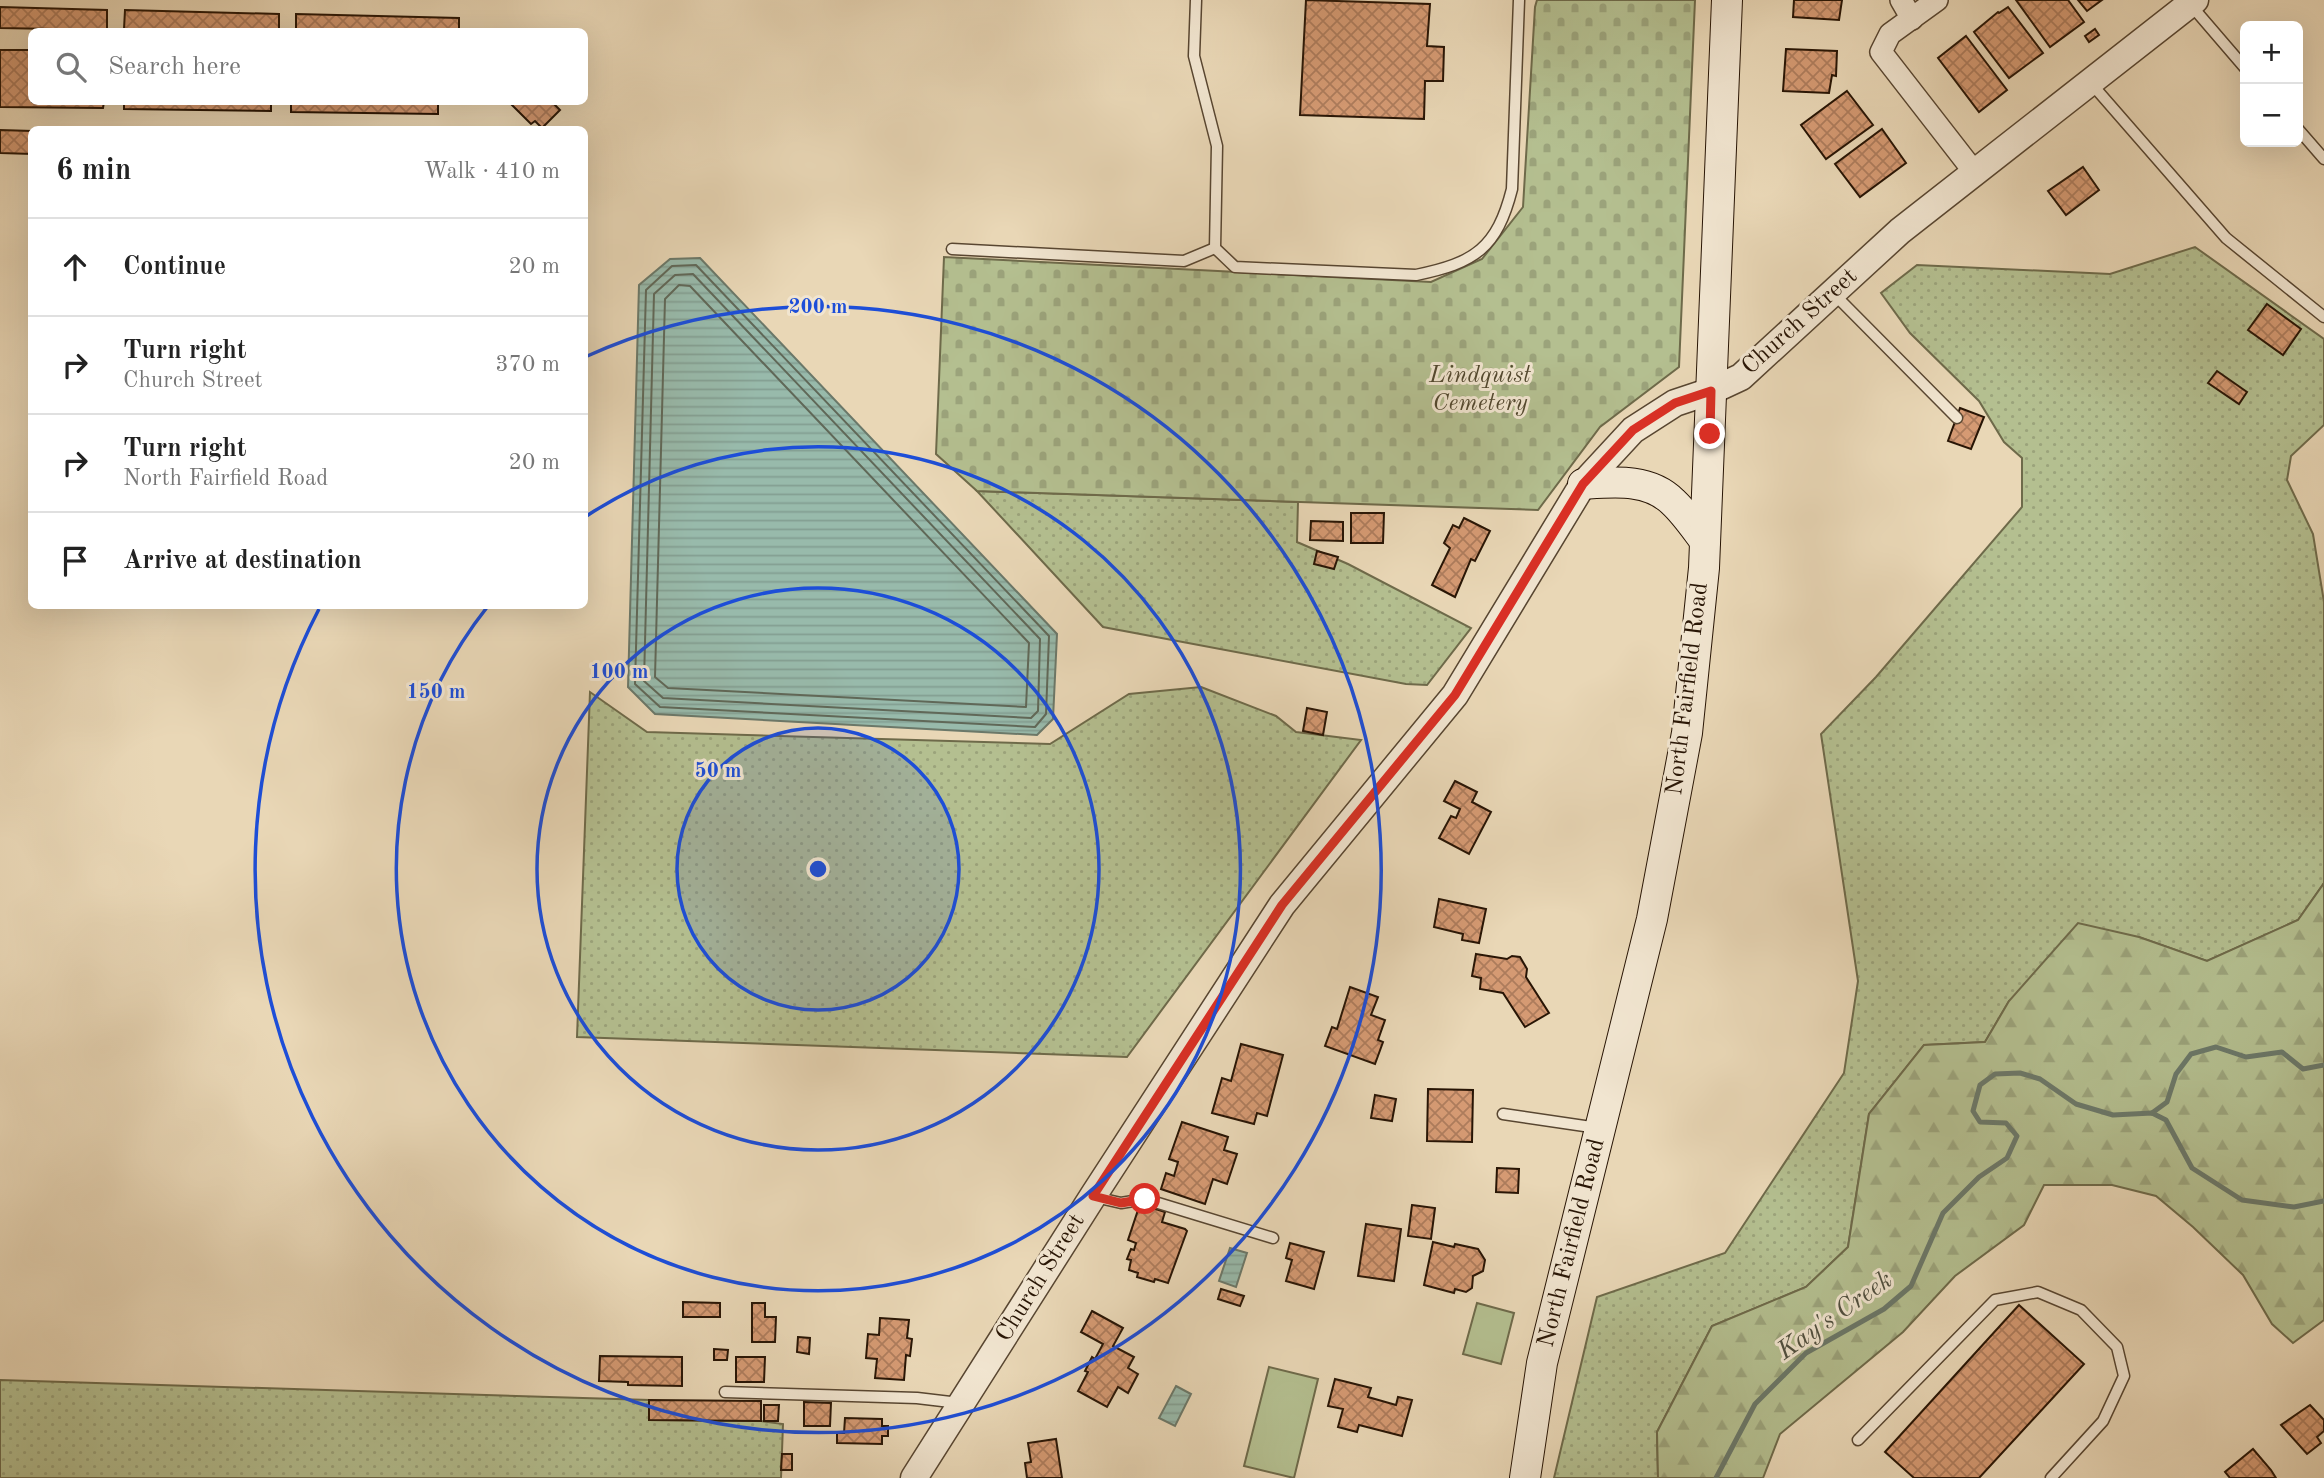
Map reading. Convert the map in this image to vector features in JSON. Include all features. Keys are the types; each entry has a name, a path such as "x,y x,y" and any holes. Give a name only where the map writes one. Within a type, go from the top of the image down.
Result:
{"main road":[{"name":"North Fairfield Road","path":"1525,1478 1542,1363 1652,919 1687,733 1705,541 1727,0"},
{"path":"1583,484 1620,482 1640,484 1656,491 1672,500 1705,541"}],"street":[{"path":"1937,0 1907,9 1881,52 1975,173"},
{"name":"Church Street","path":"914,1478 1282,905 1455,695 1583,484 1633,430 1675,403 1741,377 1900,231 2193,2"}],"lane":[{"path":"1196,0 1194,56 1217,146 1215,248 1235,267 1416,275 1445,269 1468,259 1486,246 1504,219 1513,189 1519,0"},
{"path":"2193,2 2240,62"},
{"path":"2089,82 2226,238 2324,317"},
{"path":"2303,135 2324,159"},
{"path":"952,249 1184,261 1215,248"},
{"path":"1833,293 1957,418"},
{"path":"1503,1114 1600,1128"},
{"path":"1093,1196 1121,1203 1145,1199 1273,1238"},
{"path":"1858,1440 1995,1300 2038,1293 2081,1310 2117,1347 2124,1376 2103,1421 2051,1478"},
{"path":"725,1392 918,1398 962,1403"}],"green space":[{"name":"Lindquist Cemetery","path":"1537,0 1695,0 1679,367 1600,427 1538,510 977,491 936,454 944,257 1431,282 1482,259 1523,207"},
{"path":"2195,247 2324,339 2324,425 2291,456 2287,480 2313,534 2324,602 2324,883 2298,920 2207,961 2139,937 2009,1001 1985,1042 1924,1045 1869,1114 1848,1247 1806,1287 1712,1326 1657,1432 1658,1478 1554,1478 1597,1297 1725,1253 1844,1073 1858,981 1821,734 1876,677 2022,507 2022,458 2004,442 1979,401 1910,333 1881,293 1917,265 2110,274"},
{"path":"977,491 1298,502 1297,542 1348,564 1471,628 1427,685 1406,684 1103,627"},
{"path":"1201,687 1276,716 1296,732 1361,740 1127,1057 577,1037 590,692 647,732 1050,744 1129,694"},
{"path":"2324,883 2324,1320 2293,1343 2272,1324 2243,1275 2156,1196 2112,1185 2044,1185 2024,1225 1955,1276 1903,1332 1780,1434 1763,1478 1658,1478 1657,1432 1712,1326 1806,1287 1848,1247 1869,1114 1924,1045 1985,1042 2009,1001 2078,923 2139,937 2207,961 2298,920"},
{"path":"1477,1303 1514,1313 1501,1364 1463,1354"},
{"path":"1269,1367 1318,1379 1294,1478 1244,1466"},
{"path":"0,1380 649,1400 649,1420 761,1421 783,1424 781,1478 0,1478"}],"water":[{"path":"700,258 1057,634 1053,719 1037,735 655,714 628,687 639,285 670,259"},
{"path":"1230,1248 1247,1253 1236,1287 1219,1281"},
{"path":"1176,1386 1191,1394 1175,1426 1159,1418"}],"building":[{"path":"1306,0 1430,4 1427,46 1444,47 1443,81 1425,81 1424,119 1300,115"},
{"path":"1794,0 1842,0 1839,20 1793,17"},
{"path":"2016,0 2068,0 2084,22 2050,47"},
{"path":"2078,0 2102,0 2087,11"},
{"path":"0,7 107,10 107,28 0,28"},
{"path":"2008,7 2043,53 2009,78 1974,32"},
{"path":"125,10 279,14 279,28 124,28"},
{"path":"296,14 459,18 459,28 296,28"},
{"path":"2095,29 2099,35 2089,42 2085,36"},
{"path":"1966,36 2007,90 1979,112 1938,58"},
{"path":"1786,49 1837,51 1836,76 1832,75 1829,93 1783,91"},
{"path":"0,50 28,50 28,105 104,105 103,108 0,107"},
{"path":"1847,91 1873,125 1826,159 1801,125"},
{"path":"124,105 271,105 271,111 124,109"},
{"path":"291,105 438,105 438,114 291,112"},
{"path":"512,105 555,105 560,110 544,126 535,121 531,124"},
{"path":"1882,129 1906,163 1860,197 1835,164"},
{"path":"0,130 28,131 28,154 0,153"},
{"path":"2083,167 2099,190 2066,215 2048,191"},
{"path":"2267,304 2301,329 2283,355 2248,330"},
{"path":"2217,371 2247,392 2239,404 2208,383"},
{"path":"1960,408 1984,417 1971,449 1948,441"},
{"path":"1351,513 1384,513 1383,543 1351,543"},
{"path":"1464,518 1490,531 1475,561 1471,559 1455,597 1432,585 1450,548 1444,543 1453,525 1459,528"},
{"path":"1311,521 1343,522 1343,541 1310,540"},
{"path":"1317,551 1338,557 1334,569 1314,564"},
{"path":"1307,708 1327,712 1323,735 1303,731"},
{"path":"1455,781 1477,792 1472,802 1491,812 1469,854 1439,838 1451,816 1456,818 1460,809 1444,801"},
{"path":"1439,899 1486,909 1479,943 1462,940 1463,934 1434,927"},
{"path":"1476,954 1507,959 1512,956 1520,957 1527,969 1526,977 1549,1013 1525,1027 1503,993 1480,989 1481,978 1472,976"},
{"path":"1350,987 1378,997 1371,1015 1385,1020 1378,1040 1383,1042 1375,1064 1325,1046 1332,1027 1337,1029"},
{"path":"1241,1044 1283,1055 1267,1116 1257,1113 1254,1124 1212,1113 1222,1078 1231,1081"},
{"path":"1428,1089 1473,1090 1472,1142 1427,1141"},
{"path":"1375,1095 1396,1099 1392,1121 1371,1118"},
{"path":"1182,1122 1228,1137 1224,1150 1237,1154 1227,1184 1213,1179 1205,1204 1161,1189 1166,1173 1174,1176 1178,1162 1169,1159"},
{"path":"1497,1168 1519,1169 1518,1193 1496,1192"},
{"path":"1140,1204 1165,1212 1162,1222 1187,1231 1168,1283 1137,1277 1138,1273 1129,1270 1131,1260 1127,1259 1136,1243 1128,1240"},
{"path":"1412,1205 1435,1208 1431,1239 1408,1236"},
{"path":"1366,1224 1401,1229 1394,1281 1358,1276"},
{"path":"1433,1242 1478,1249 1485,1260 1483,1271 1473,1276 1472,1288 1466,1292 1455,1289 1454,1293 1424,1285"},
{"path":"1290,1243 1324,1252 1314,1289 1286,1281 1292,1260 1286,1258"},
{"path":"1221,1289 1244,1296 1240,1306 1218,1299"},
{"path":"683,1302 720,1303 720,1317 683,1317"},
{"path":"752,1303 765,1303 765,1317 776,1317 775,1342 752,1342"},
{"path":"2019,1305 2084,1364 1979,1478 1914,1478 1885,1452"},
{"path":"1092,1311 1123,1328 1113,1346 1134,1357 1128,1368 1138,1374 1128,1393 1118,1387 1107,1407 1078,1391 1092,1357 1095,1359 1103,1344 1081,1332"},
{"path":"880,1318 909,1320 907,1338 912,1339 910,1356 906,1355 904,1380 875,1378 877,1359 866,1358 868,1334 879,1335"},
{"path":"798,1337 810,1338 809,1354 797,1352"},
{"path":"714,1349 728,1350 727,1360 714,1360"},
{"path":"600,1356 682,1357 682,1386 628,1385 628,1382 599,1381"},
{"path":"736,1357 765,1357 764,1382 736,1382"},
{"path":"1335,1379 1371,1388 1368,1397 1396,1405 1398,1397 1412,1400 1402,1436 1359,1425 1357,1432 1338,1427 1343,1409 1328,1406"},
{"path":"649,1400 761,1401 761,1421 649,1420"},
{"path":"804,1402 831,1403 830,1426 804,1426"},
{"path":"764,1405 779,1405 778,1421 764,1421"},
{"path":"2310,1405 2324,1420 2324,1431 2317,1437 2321,1443 2307,1454 2281,1425"},
{"path":"845,1418 882,1419 882,1426 888,1426 888,1436 882,1436 882,1444 837,1443 837,1433 844,1433"},
{"path":"1056,1439 1062,1478 1027,1478 1025,1463 1031,1462 1028,1443"},
{"path":"2253,1449 2276,1478 2230,1478 2225,1472"},
{"path":"782,1454 792,1454 792,1470 781,1470"}],"waterway":[{"path":"2152,1113 2167,1102 2176,1074 2191,1054 2216,1047 2246,1057 2282,1052 2303,1069 2324,1065"},
{"name":"Kay's Creek","path":"1716,1478 1755,1404 1806,1353 1884,1309 1911,1286 1943,1213 1979,1177 2007,1158 2017,1136 2006,1123 1980,1122 1973,1111 1980,1085 1995,1074 2020,1073 2040,1079 2076,1104 2113,1115 2152,1113 2166,1120 2192,1168 2242,1200 2294,1207 2324,1201"}],"route":[{"path":"1145,1199 1121,1203 1093,1196 1282,905 1455,695 1583,484 1633,430 1675,403 1711,391 1710,434"}]}
